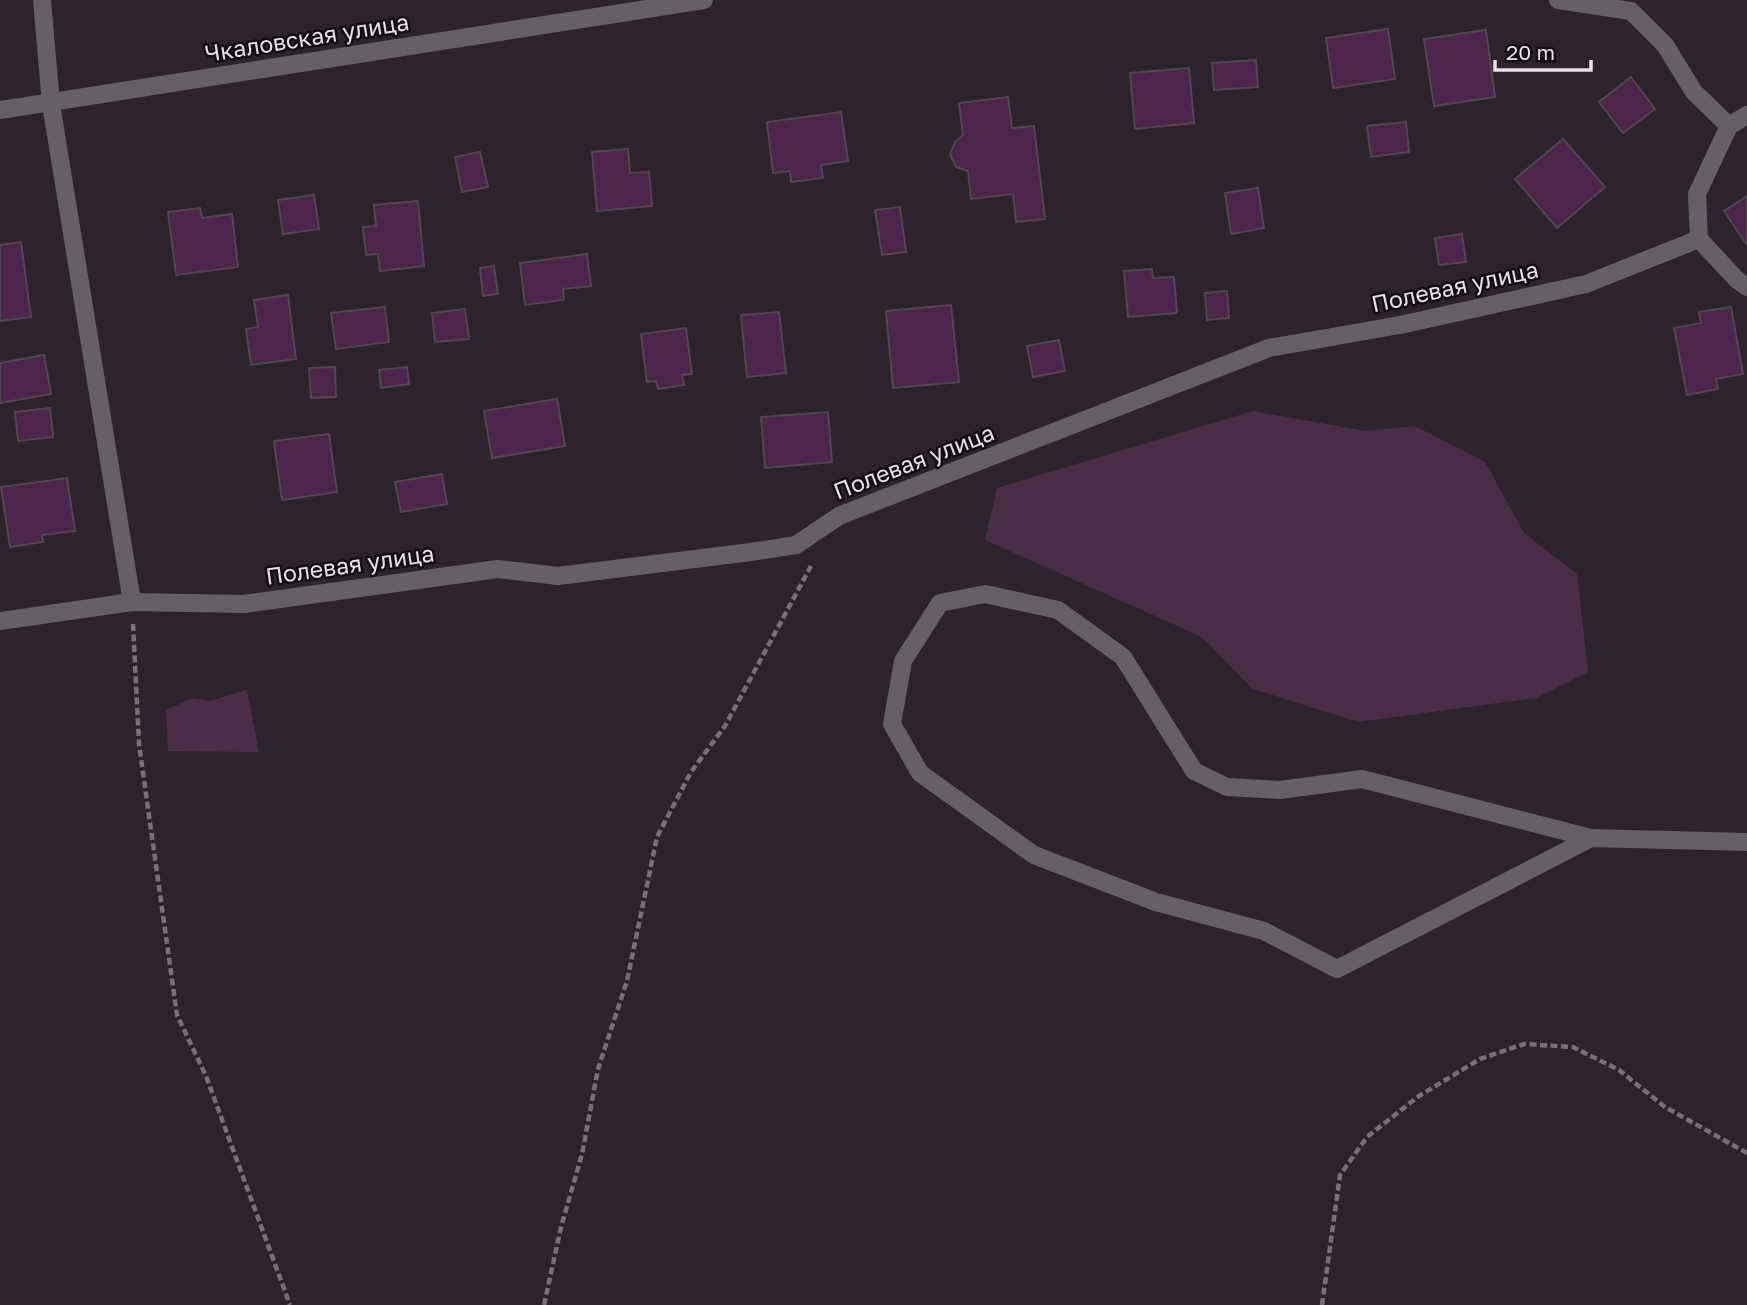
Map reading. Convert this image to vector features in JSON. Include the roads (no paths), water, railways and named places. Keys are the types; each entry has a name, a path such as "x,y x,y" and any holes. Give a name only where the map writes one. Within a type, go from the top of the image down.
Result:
{"street":[{"path":"42,0 51,104 132,602"},
{"name":"Чкаловская улица","path":"0,110 705,0"},
{"path":"1558,0 1631,11 1665,45 1694,92 1729,126"},
{"path":"1747,115 1729,126 1697,194 1699,239 1737,280 1747,287"},
{"name":"Полевая улица","path":"0,621 132,602 244,604 499,569 558,576 796,545 839,516 1269,348 1400,325 1586,284 1699,239"},
{"path":"1591,838 1337,969 1265,931 1156,902 1034,855 920,774 892,724 903,661 940,603 985,594 1058,610 1124,657 1194,771 1227,787 1280,790 1362,779 1591,838 1747,842"}]}
